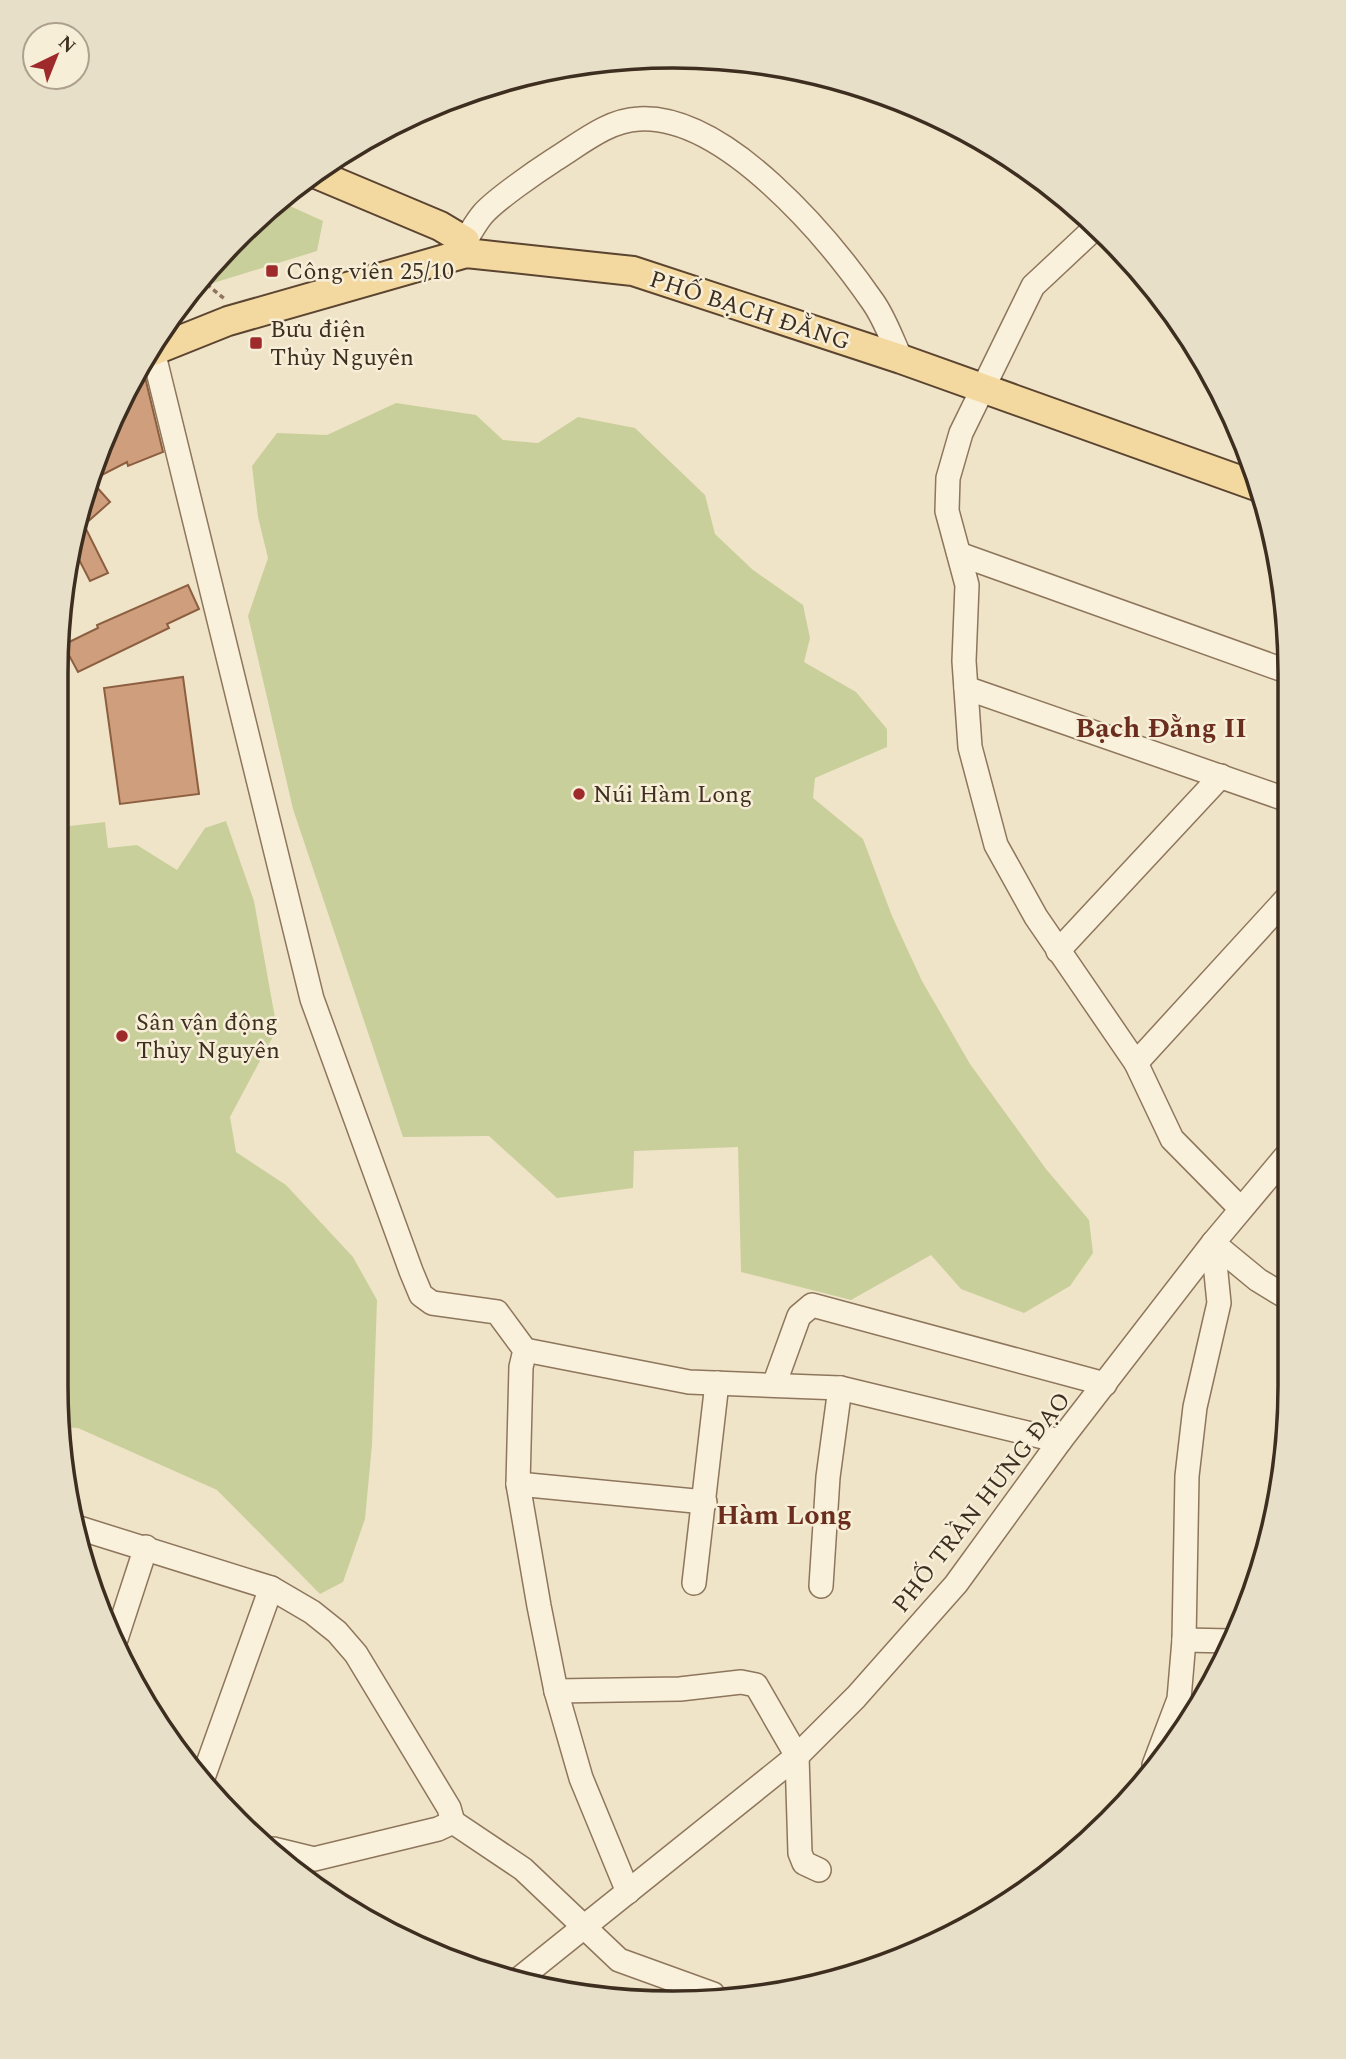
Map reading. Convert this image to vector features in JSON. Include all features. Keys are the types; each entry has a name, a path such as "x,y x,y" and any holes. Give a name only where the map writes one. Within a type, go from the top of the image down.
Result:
{"main road":[{"path":"326,178 440,226 466,247"},
{"name":"PHỐ BẠCH ĐẰNG","path":"164,347 228,321 466,247 633,271 901,359 981,390 1247,483"},
{"name":"PHỐ BẠCH ĐẰNG","path":"177,328 228,321"}],"street":[{"path":"466,247 484,213 539,170 593,136 616,124 637,119 676,123 735,153 775,185 874,303 901,359"},
{"path":"1093,237 1033,286 961,433 947,478 947,511 967,585 966,688 970,747 996,845 1058,951 1136,1063 1172,1139 1241,1209"},
{"path":"155,361 312,999 421,1295 432,1303 497,1312 525,1350 689,1382 840,1388 1060,1441"},
{"path":"959,554 1278,668"},
{"path":"966,688 1278,796"},
{"path":"1058,951 1221,776"},
{"path":"1136,1063 1278,908"},
{"name":"PHỐ TRẦN HƯNG ĐẠO","path":"527,1973 797,1756 856,1697 956,1584 1060,1441 1213,1242 1278,1165"},
{"path":"1213,1242 1258,1280 1278,1292"},
{"path":"1164,1739 1179,1699 1184,1640 1187,1476 1195,1407 1219,1303 1213,1242"},
{"path":"774,1385 799,1315 812,1305 1105,1384"},
{"path":"525,1350 521,1367 518,1484 556,1691 581,1778 628,1892"},
{"path":"694,1583 717,1383"},
{"path":"821,1586 828,1477 840,1388"},
{"path":"518,1484 705,1502"},
{"path":"86,1530 271,1588 312,1612 337,1632 356,1654 449,1808 453,1822 523,1869 618,1960 701,1990"},
{"path":"119,1628 146,1547"},
{"path":"206,1770 271,1588"},
{"path":"1184,1640 1221,1641"},
{"path":"556,1691 680,1689 752,1683 760,1691 797,1756 800,1853 804,1863 819,1870"},
{"path":"289,1853 314,1859 438,1829 453,1822"}],"green space":[{"path":"289,206 323,221 317,251 210,284 245,245"},
{"path":"396,403 476,415 503,440 538,443 578,417 635,428 705,495 715,534 753,570 803,605 810,638 804,662 856,692 887,729 887,747 815,778 813,798 863,839 892,916 922,981 970,1064 1046,1169 1089,1220 1093,1253 1070,1286 1024,1313 961,1289 931,1255 851,1300 741,1272 738,1147 634,1151 633,1188 557,1198 489,1136 403,1137 293,809 248,616 268,558 258,517 252,466 277,433 327,435"},
{"path":"226,821 254,901 277,1029 230,1117 236,1152 286,1185 353,1257 377,1300 372,1445 365,1519 343,1582 320,1594 217,1490 78,1428 70,1427 68,826 105,822 108,848 137,845 177,870 205,828"}],"building":[{"path":"145,378 163,452 128,466 127,462 101,475 114,442"},
{"path":"97,488 110,502 88,522"},
{"path":"86,529 108,573 90,581 79,560"},
{"path":"188,585 199,609 167,624 169,628 78,672 69,658 70,642 98,628 97,625"},
{"path":"183,677 199,794 120,804 104,688"}],"place":[{"name":"Công viên 25/10","path":"272,271"},
{"name":"Bưu điện Thủy Nguyên","path":"256,343"},
{"name":"Núi Hàm Long","path":"579,794"},
{"name":"Sân vận động Thủy Nguyên","path":"122,1036"}],"district":[{"name":"Bạch Đằng II","path":"1161,727"},
{"name":"Hàm Long","path":"784,1514"}]}
